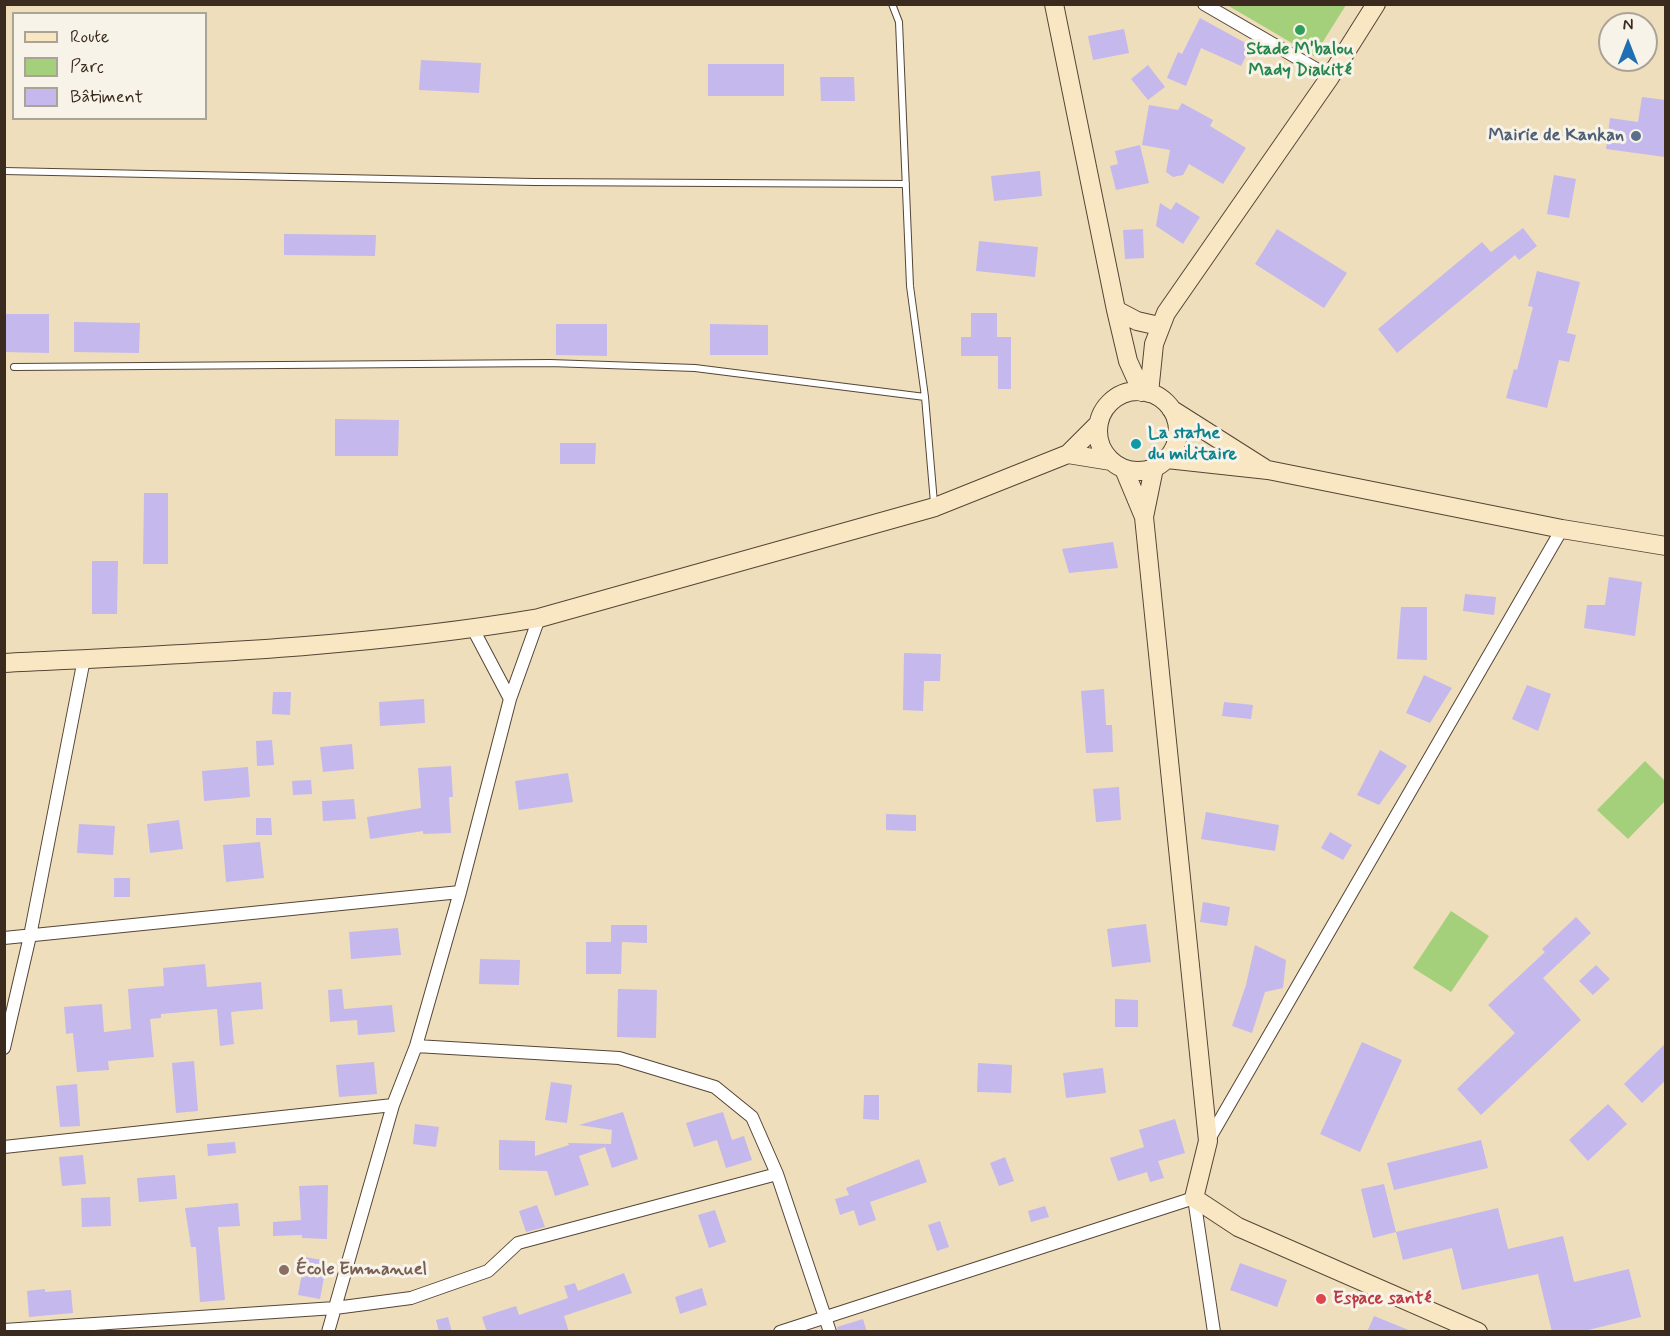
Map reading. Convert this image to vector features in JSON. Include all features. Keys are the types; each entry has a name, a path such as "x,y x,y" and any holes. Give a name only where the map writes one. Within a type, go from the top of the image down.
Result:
{"street":[{"path":"1054,4 1128,361 1146,392 1165,402 1177,422 1178,435 1174,448 1160,463 1144,517"},
{"path":"1204,4 1330,77"},
{"path":"1146,392 1159,326 1330,77 1376,4"},
{"path":"1116,310 1137,321 1159,326"},
{"path":"1117,397 1128,361"},
{"path":"4,663 195,655 473,629 539,618 935,507 1068,454 1099,423 1108,404 1117,397 1146,392"},
{"path":"1171,410 1268,470"},
{"path":"1099,423 1098,437 1103,450 1118,465 1144,517 1208,1141"},
{"path":"1068,454 1139,471 1160,463 1268,470 1562,529 1665,546"},
{"path":"1214,1332 1194,1197 1208,1141 1562,529"},
{"path":"328,1332 393,1106 416,1046 460,892 510,699 539,618"},
{"path":"473,629 510,699"},
{"path":"4,1048 30,936 84,659"},
{"path":"4,938 460,892"},
{"path":"416,1046 619,1058 715,1087 752,1116 777,1174 830,1332"},
{"path":"4,1147 393,1106"},
{"path":"4,1330 335,1308 411,1298 488,1271 519,1243 777,1174"},
{"path":"780,1332 825,1315 1194,1197"},
{"path":"1194,1197 1238,1227 1478,1332"}],"lane":[{"path":"892,4 899,22 910,286 925,397 935,507"},
{"path":"4,171 534,182 906,184"},
{"path":"14,367 550,363 695,368 925,397"}],"green space":[{"name":"Stade M'balou Mady Diakité","path":"1227,5 1346,5 1314,56"},
{"path":"1645,761 1665,781 1665,801 1628,839 1597,810"},
{"path":"1451,911 1489,936 1451,992 1413,968"}],"building":[{"path":"1200,18 1251,46 1241,66 1201,48 1186,86 1167,78 1178,52 1182,54"},
{"path":"1124,29 1129,53 1093,60 1088,36"},
{"path":"421,60 481,63 479,93 419,90"},
{"path":"708,64 784,64 784,96 708,96"},
{"path":"1148,65 1165,87 1148,100 1131,79"},
{"path":"820,77 854,77 855,101 821,101"},
{"name":"Mairie de Kankan","path":"1642,97 1665,100 1665,157 1606,149 1610,118 1638,122"},
{"path":"1182,103 1213,120 1210,126 1246,148 1223,184 1189,164 1183,175 1173,177 1166,172 1170,150 1142,145 1149,105 1178,110"},
{"path":"1140,145 1149,183 1116,190 1110,166 1118,164 1115,151"},
{"path":"1040,171 1042,196 994,201 991,176"},
{"path":"1554,175 1576,179 1569,218 1547,214"},
{"path":"1176,202 1200,217 1183,244 1156,226 1160,203 1171,210"},
{"path":"1523,228 1537,246 1519,260 1515,255 1397,353 1378,329 1482,242 1491,252"},
{"path":"1143,229 1144,258 1125,259 1123,230"},
{"path":"1277,229 1347,273 1324,308 1255,264"},
{"path":"284,234 376,235 375,256 284,255"},
{"path":"979,241 1038,247 1035,277 976,271"},
{"path":"1537,271 1580,282 1567,333 1576,335 1569,362 1559,360 1547,408 1506,398 1514,369 1517,370 1533,307 1528,306"},
{"path":"971,313 997,313 997,337 1011,337 1011,389 998,389 998,356 961,356 961,337 971,337"},
{"path":"4,314 49,314 49,353 4,352"},
{"path":"74,322 140,323 139,353 74,352"},
{"path":"556,324 607,324 607,356 556,355"},
{"path":"710,324 768,325 768,355 710,355"},
{"path":"335,419 399,420 398,456 335,456"},
{"path":"560,443 596,443 595,464 560,464"},
{"path":"144,493 168,493 168,564 143,564"},
{"path":"1113,542 1118,568 1069,573 1062,549"},
{"path":"92,561 118,561 117,614 92,614"},
{"path":"1609,577 1642,582 1635,636 1584,628 1587,605 1605,605"},
{"path":"1465,594 1496,597 1494,615 1463,611"},
{"path":"1401,607 1427,607 1427,660 1397,659"},
{"path":"904,653 941,654 940,681 924,681 923,711 903,710"},
{"path":"1424,675 1452,688 1430,723 1406,713"},
{"path":"1527,685 1551,694 1538,731 1512,719"},
{"path":"1104,689 1106,725 1112,725 1113,752 1086,753 1081,691"},
{"path":"273,692 291,692 290,715 272,714"},
{"path":"424,699 425,723 380,726 379,702"},
{"path":"1224,702 1253,705 1251,719 1222,716"},
{"path":"272,740 274,765 257,766 256,741"},
{"path":"352,744 354,769 323,772 320,747"},
{"path":"1380,750 1407,766 1379,805 1357,795"},
{"path":"451,766 453,797 449,797 451,833 423,834 423,831 370,839 367,817 421,808 418,768"},
{"path":"248,767 250,797 204,801 202,771"},
{"path":"568,773 573,802 519,810 515,781"},
{"path":"311,780 312,794 293,795 292,781"},
{"path":"1119,787 1121,820 1096,822 1093,789"},
{"path":"354,799 356,819 323,821 322,801"},
{"path":"1206,812 1279,825 1275,851 1201,839"},
{"path":"886,814 916,815 916,831 886,830"},
{"path":"256,818 271,818 272,835 256,835"},
{"path":"179,820 183,849 150,853 147,824"},
{"path":"79,824 115,826 113,855 77,853"},
{"path":"1330,832 1352,845 1343,860 1321,848"},
{"path":"260,842 264,878 226,882 223,845"},
{"path":"114,878 130,878 130,897 114,897"},
{"path":"1203,902 1230,907 1227,926 1200,922"},
{"path":"1576,917 1591,933 1543,978 1581,1020 1481,1115 1457,1089 1515,1033 1488,1005 1545,952 1542,949"},
{"path":"1146,924 1151,962 1112,967 1107,929"},
{"path":"611,925 647,925 647,943 622,942 621,974 586,974 586,942 611,942"},
{"path":"398,928 401,955 351,959 349,932"},
{"path":"1255,945 1286,960 1283,988 1265,992 1252,1033 1232,1026 1246,985"},
{"path":"480,959 520,960 519,985 479,984"},
{"path":"205,964 207,987 261,982 263,1009 231,1012 234,1044 220,1046 217,1009 161,1014 161,1018 150,1019 154,1057 108,1061 109,1070 77,1072 73,1033 66,1034 64,1007 102,1004 104,1032 131,1029 128,989 164,986 163,968"},
{"path":"1596,965 1610,979 1593,995 1579,981"},
{"path":"342,989 344,1009 392,1005 395,1032 358,1035 357,1020 330,1022 328,990"},
{"path":"618,989 657,990 656,1038 617,1037"},
{"path":"1115,999 1138,1000 1138,1027 1115,1027"},
{"path":"1362,1042 1402,1060 1360,1152 1320,1134"},
{"path":"1665,1044 1665,1081 1642,1103 1624,1084"},
{"path":"194,1061 198,1111 176,1113 172,1063"},
{"path":"374,1062 377,1094 339,1097 336,1065"},
{"path":"978,1063 1012,1065 1011,1093 977,1092"},
{"path":"1103,1068 1106,1093 1066,1098 1063,1073"},
{"path":"551,1082 572,1085 567,1123 545,1120"},
{"path":"77,1084 80,1126 60,1127 56,1086"},
{"path":"864,1095 879,1095 879,1120 863,1119"},
{"path":"1608,1104 1627,1124 1588,1161 1569,1140"},
{"path":"623,1112 638,1159 612,1168 605,1147 579,1156 589,1185 555,1196 547,1171 499,1170 499,1140 535,1141 535,1156 569,1145 568,1143 611,1144 612,1130 579,1125"},
{"path":"723,1112 732,1140 744,1136 752,1160 726,1168 717,1140 694,1147 686,1123"},
{"path":"1175,1119 1185,1153 1158,1161 1164,1178 1150,1182 1147,1172 1118,1181 1110,1158 1144,1147 1139,1130"},
{"path":"415,1124 439,1127 436,1147 413,1144"},
{"path":"1481,1140 1488,1168 1394,1190 1387,1163"},
{"path":"235,1142 236,1153 208,1156 207,1144"},
{"path":"83,1155 86,1184 62,1186 59,1157"},
{"path":"1005,1157 1014,1181 999,1186 990,1163"},
{"path":"919,1159 927,1182 870,1202 876,1220 859,1226 854,1210 840,1215 835,1199 849,1195 846,1188"},
{"path":"175,1175 177,1199 139,1202 137,1178"},
{"path":"1384,1184 1396,1232 1373,1238 1361,1189"},
{"path":"328,1185 327,1239 302,1238 302,1235 273,1236 273,1222 301,1220 299,1186"},
{"path":"110,1197 111,1226 82,1227 81,1198"},
{"path":"238,1203 240,1226 218,1227 225,1300 200,1302 196,1247 191,1247 185,1208"},
{"path":"537,1205 545,1227 526,1232 519,1211"},
{"path":"1045,1206 1049,1217 1031,1222 1028,1211"},
{"path":"1498,1208 1508,1249 1563,1236 1574,1282 1629,1269 1641,1317 1580,1332 1552,1332 1538,1274 1462,1290 1452,1248 1403,1260 1396,1232"},
{"path":"715,1210 726,1242 709,1248 698,1215"},
{"path":"940,1221 949,1247 937,1251 928,1225"},
{"path":"305,1257 327,1261 320,1299 298,1295"},
{"path":"1240,1263 1287,1280 1277,1307 1230,1290"},
{"path":"624,1273 632,1293 564,1316 569,1332 487,1332 482,1317 516,1306 519,1315 568,1298 564,1286 575,1283 578,1291"},
{"path":"702,1288 707,1305 680,1314 675,1297"},
{"path":"45,1289 45,1292 71,1290 73,1313 29,1317 27,1291"},
{"path":"1374,1316 1411,1331 1367,1332"},
{"path":"448,1317 452,1332 439,1332 436,1320"},
{"path":"863,1319 867,1332 838,1332 837,1327"}],"place":[{"name":"Stade M'balou Mady Diakité","path":"1300,30"},
{"name":"Mairie de Kankan","path":"1636,136"},
{"name":"La statue du militaire","path":"1136,444"},
{"name":"École Emmanuel","path":"284,1270"},
{"name":"Espace santé","path":"1321,1299"}]}
